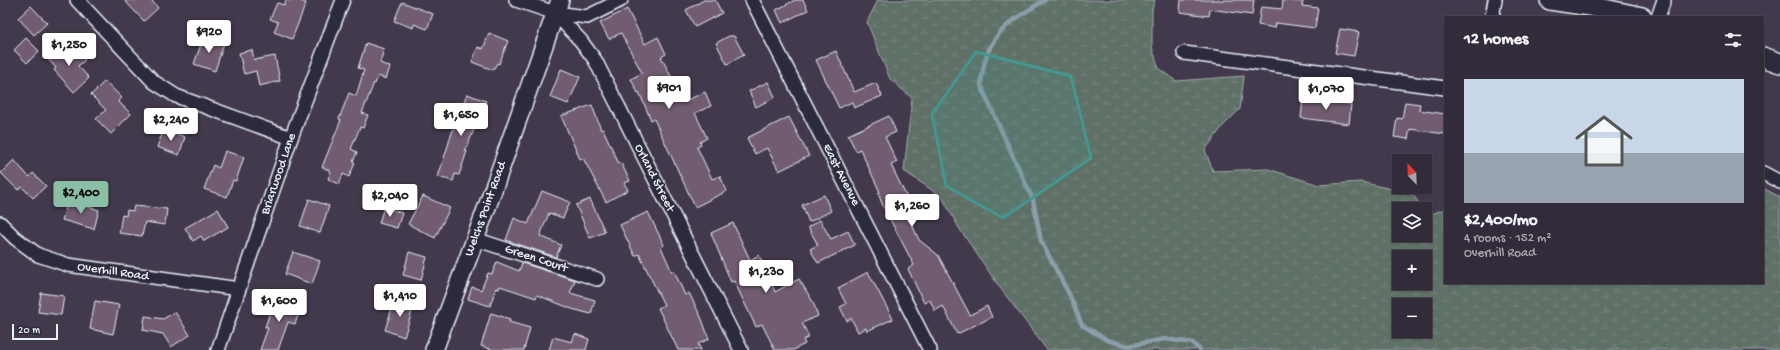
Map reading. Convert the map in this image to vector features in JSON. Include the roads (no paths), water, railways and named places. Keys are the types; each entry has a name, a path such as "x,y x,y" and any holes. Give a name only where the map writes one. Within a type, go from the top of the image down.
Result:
{"main road":[{"path":"1550,0 1590,6 1637,16"},
{"path":"1764,57 1780,63"}],"street":[{"path":"78,0 154,82 164,90 176,96 291,138"},
{"name":"Briarwood Lane","path":"218,350 291,138 343,0"},
{"path":"516,0 557,6 587,17 621,0"},
{"name":"East Avenue","path":"752,0 930,350"},
{"path":"1492,16 1495,0"},
{"path":"1658,16 1664,0"},
{"name":"Welchs Point Road","path":"434,350 475,239 557,6"},
{"name":"Orland Street","path":"557,6 595,60 742,350"},
{"path":"1184,53 1444,88"},
{"path":"1764,174 1780,182"},
{"name":"Overhill Road","path":"0,223 15,238 38,255 68,265 239,289"},
{"name":"Green Court","path":"475,239 596,279"}],"waterway":[{"path":"1045,0 1008,25 999,34 987,55 983,69 981,86 1033,200 1041,241 1070,296 1082,325 1107,340 1128,346 1165,339 1193,343 1200,350"}]}
